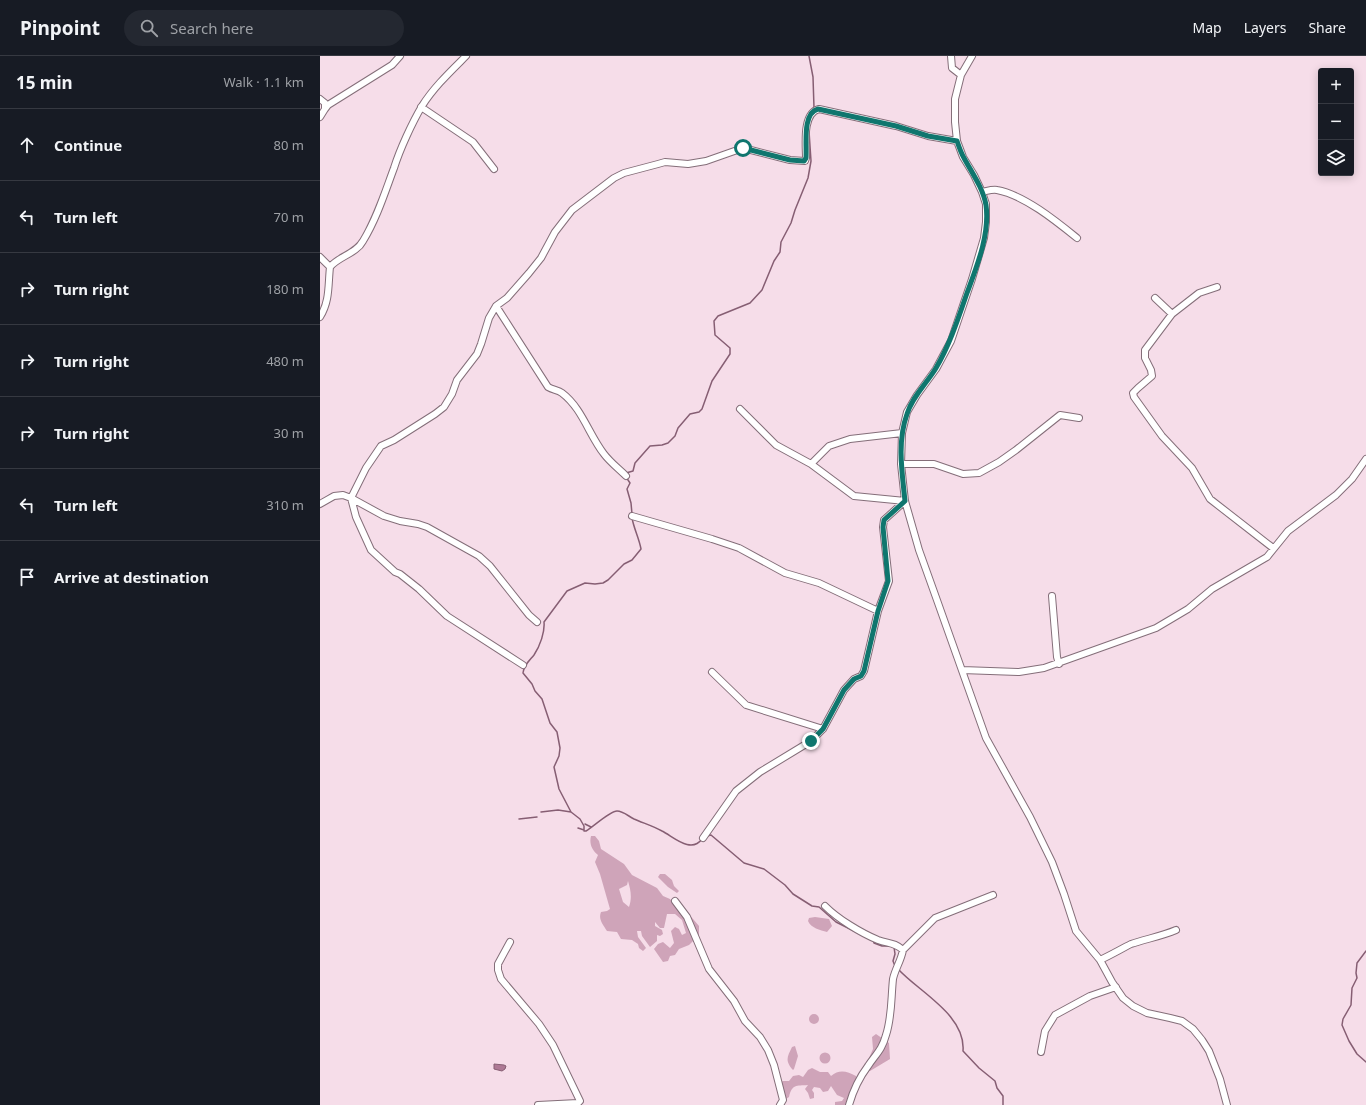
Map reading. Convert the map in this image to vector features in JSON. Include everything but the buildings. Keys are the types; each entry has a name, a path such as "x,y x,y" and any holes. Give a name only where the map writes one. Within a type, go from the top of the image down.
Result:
{"street":[{"path":"320,117 328,105 392,65 400,56"},
{"path":"320,317 328,299 330,288 330,267 333,263 354,251 363,242 381,205 394,166 421,108 437,84 466,56"},
{"path":"951,56 952,68 961,75"},
{"path":"972,56 961,75 956,99 955,122 957,141 963,157 982,192 986,204 984,238 951,341 936,370 907,412 902,433 901,464 905,501 922,557 986,738 1030,817 1052,862 1076,931 1100,960 1123,998 1132,1006 1147,1013 1182,1021 1193,1028 1209,1051 1220,1079 1227,1105"},
{"path":"320,99 325,104 325,109"},
{"path":"421,108 473,142 494,169"},
{"path":"523,665 447,616 419,589 400,574 395,572 372,550 356,517 351,498 366,468 381,446 394,440 435,414 448,402 457,380 476,354 481,344 489,318 496,306 507,298 541,258 555,232 572,210 624,172 665,162 688,164 706,161 743,148 790,160 803,161 806,158 807,126 812,113 814,110 818,109 896,126 928,136 957,141"},
{"path":"982,192 996,190 1017,197 1056,220 1077,238"},
{"path":"320,257 330,267"},
{"path":"1217,287 1199,293 1172,314 1145,350 1145,358 1151,370 1152,376 1133,393 1134,397 1162,436 1192,468 1210,499 1273,548"},
{"path":"1155,298 1172,314"},
{"path":"496,306 548,387 562,394 573,404 604,455 626,476"},
{"path":"740,409 776,446 810,464 854,496 905,501"},
{"path":"901,464 934,464 963,474 979,473 999,462 1016,450 1060,415 1079,418"},
{"path":"810,464 829,446 850,439 902,433"},
{"path":"962,670 1019,672 1044,668 1059,664 1156,628 1188,609 1212,589 1267,557 1288,531 1336,495 1352,479 1366,459"},
{"path":"320,504 338,494 351,498 384,516 428,527 479,556 490,566 529,615 537,622"},
{"path":"704,838 736,791 760,772 811,741 823,729 844,690 854,679 861,676 864,671 878,611 888,581 883,527 884,520 905,501"},
{"path":"632,516 739,548 785,573 818,583 878,611"},
{"path":"1052,596 1057,658 1059,664"},
{"path":"712,672 746,705 823,729"},
{"path":"849,1105 857,1084 868,1066 880,1052 886,1035 890,1015 893,979 903,950 935,918 992,895"},
{"path":"675,901 687,917 709,969 734,1002 744,1020 760,1037 768,1050 774,1065 783,1100 780,1105"},
{"path":"825,906 834,915 862,932 878,940 897,945 903,950"},
{"path":"1100,960 1131,945 1176,930"},
{"path":"510,942 498,964 501,979 535,1019 553,1045 580,1101 578,1103 538,1105"},
{"path":"1041,1052 1045,1031 1055,1015 1090,996 1116,987"}],"shaded area":[{"path":"591,836 595,836 599,841 601,849 624,864 632,875 657,888 663,896 670,899 675,906 682,906 699,926 699,935 689,945 679,949 675,955 670,956 668,961 663,962 654,949 658,944 663,942 670,948 674,943 671,931 675,927 679,929 682,935 686,933 682,920 675,914 667,914 664,928 660,928 655,922 655,926 662,930 663,934 660,936 657,935 657,941 650,947 642,936 641,931 637,931 638,937 646,948 643,951 639,948 638,944 632,940 621,939 617,932 607,931 601,922 601,912 610,909 595,862 598,855 594,851 590,842","holes":["628,881 631,897 629,907 623,902 619,889 627,885"]},
{"path":"660,874 665,874 672,880 674,886 679,891 677,893 668,887 658,877"},
{"path":"815,917 829,919 832,926 827,932 816,928 808,921 809,918"},
{"path":"812,1014 816,1014 818,1015 818,1023 812,1024 809,1021 809,1017"},
{"path":"876,1034 889,1043 890,1059 868,1071 871,1065 869,1058 873,1049 872,1037"},
{"path":"795,1046 798,1056 793,1070 788,1063 788,1058 792,1047"},
{"path":"825,1052 829,1054 831,1058 829,1062 825,1064 821,1062 819,1058 821,1054"},
{"path":"494,1064 506,1066 502,1071 494,1069"},
{"path":"812,1068 820,1072 828,1072 831,1076 837,1072 843,1072 856,1076 857,1079 850,1105 835,1105 835,1102 842,1101 844,1098 837,1095 831,1086 828,1091 823,1092 820,1088 814,1087 812,1090 814,1093 814,1098 810,1099 805,1089 808,1085 795,1086 789,1097 786,1099 780,1083 783,1081 789,1081 793,1076 799,1075 803,1077 808,1070"}],"waterway":[{"path":"809,56 813,77 814,108"},
{"path":"626,473 633,471 635,463 650,446 668,443 675,436 678,428 690,414 699,412 702,409 712,381 730,354 730,348 715,335 714,321 718,316 750,303 762,290 774,261 780,252 781,242 791,223 808,178 811,161 809,131"},
{"path":"626,477 630,483 627,489 632,514"},
{"path":"632,518 641,549 632,560 624,564 603,583 585,583 567,591 544,622 544,630 540,643 534,655 526,665 523,673 542,699 550,723 557,732 560,748 559,756 554,767 559,789 571,812 580,819 584,826 584,831 610,814 619,811 659,829 682,843 693,845 702,839"},
{"path":"541,812 558,810 571,812"},
{"path":"519,819 537,817"},
{"path":"585,824 591,827"},
{"path":"578,828 584,830"},
{"path":"707,836 711,835 744,863 764,869 785,885 793,894 812,906 819,907 836,922 854,931"},
{"path":"873,940 874,943 882,946 888,946"},
{"path":"894,947 895,954 893,961 895,966"},
{"path":"1366,951 1357,963 1357,978 1352,988 1351,1005 1343,1019 1342,1025 1357,1054 1366,1062"},
{"path":"898,969 940,1005 949,1015 957,1026 962,1038 963,1051 979,1068 995,1081 997,1088 1003,1096 1003,1105"}],"route":[{"path":"743,148 790,160 804,161 806,158 807,126 812,113 814,110 818,109 896,126 928,136 957,141 963,157 982,192 986,204 984,238 951,341 936,370 907,412 902,433 901,464 905,501 884,520 883,527 888,581 878,611 864,671 861,676 854,679 844,690 823,729 811,741"}]}
